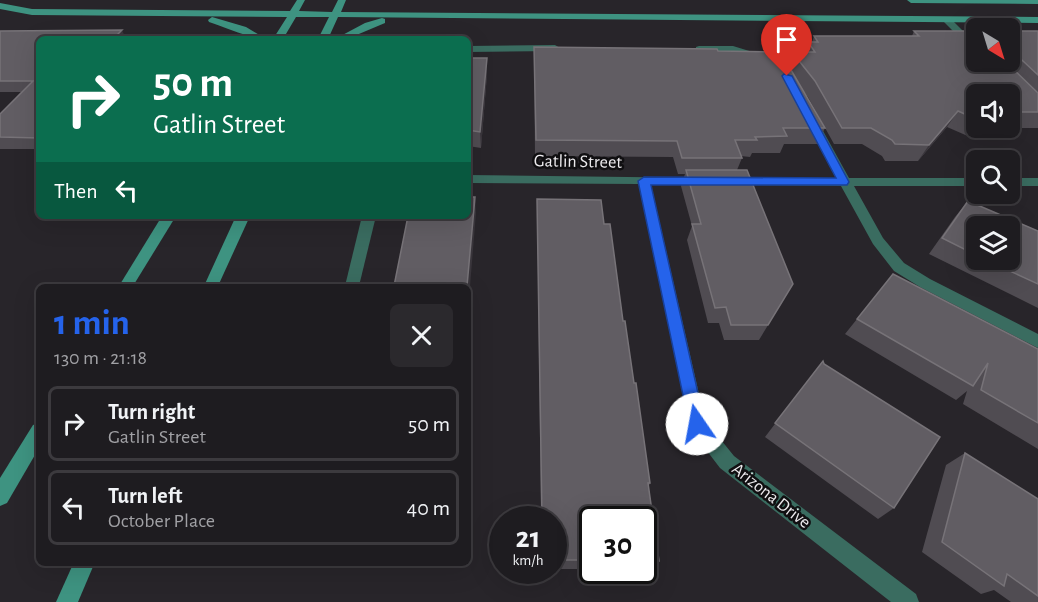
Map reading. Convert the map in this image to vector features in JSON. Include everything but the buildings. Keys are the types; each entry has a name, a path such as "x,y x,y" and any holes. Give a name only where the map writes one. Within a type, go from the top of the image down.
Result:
{"main road":[{"path":"280,36 301,0"},
{"path":"324,36 342,0"},
{"path":"910,0 1038,1"},
{"path":"0,6 32,12 1038,20"},
{"path":"186,14 243,29 256,36"},
{"path":"346,36 368,25 395,18 432,16"},
{"path":"127,284 167,219"},
{"path":"212,284 242,219"},
{"path":"0,496 36,436"},
{"path":"67,602 83,566"}],"street":[{"path":"946,19 966,39"},
{"path":"471,49 567,48"},
{"path":"685,49 733,49 757,54 776,62"},
{"path":"807,115 878,241 899,267 925,283 1038,341"},
{"name":"Gatlin Street","path":"471,179 966,182"},
{"name":"Arizona Drive","path":"644,181 697,424 727,462 908,602"},
{"path":"1020,182 1038,182"},
{"path":"352,284 368,219"}],"route":[{"path":"697,424 644,181 843,182 787,76"}]}
